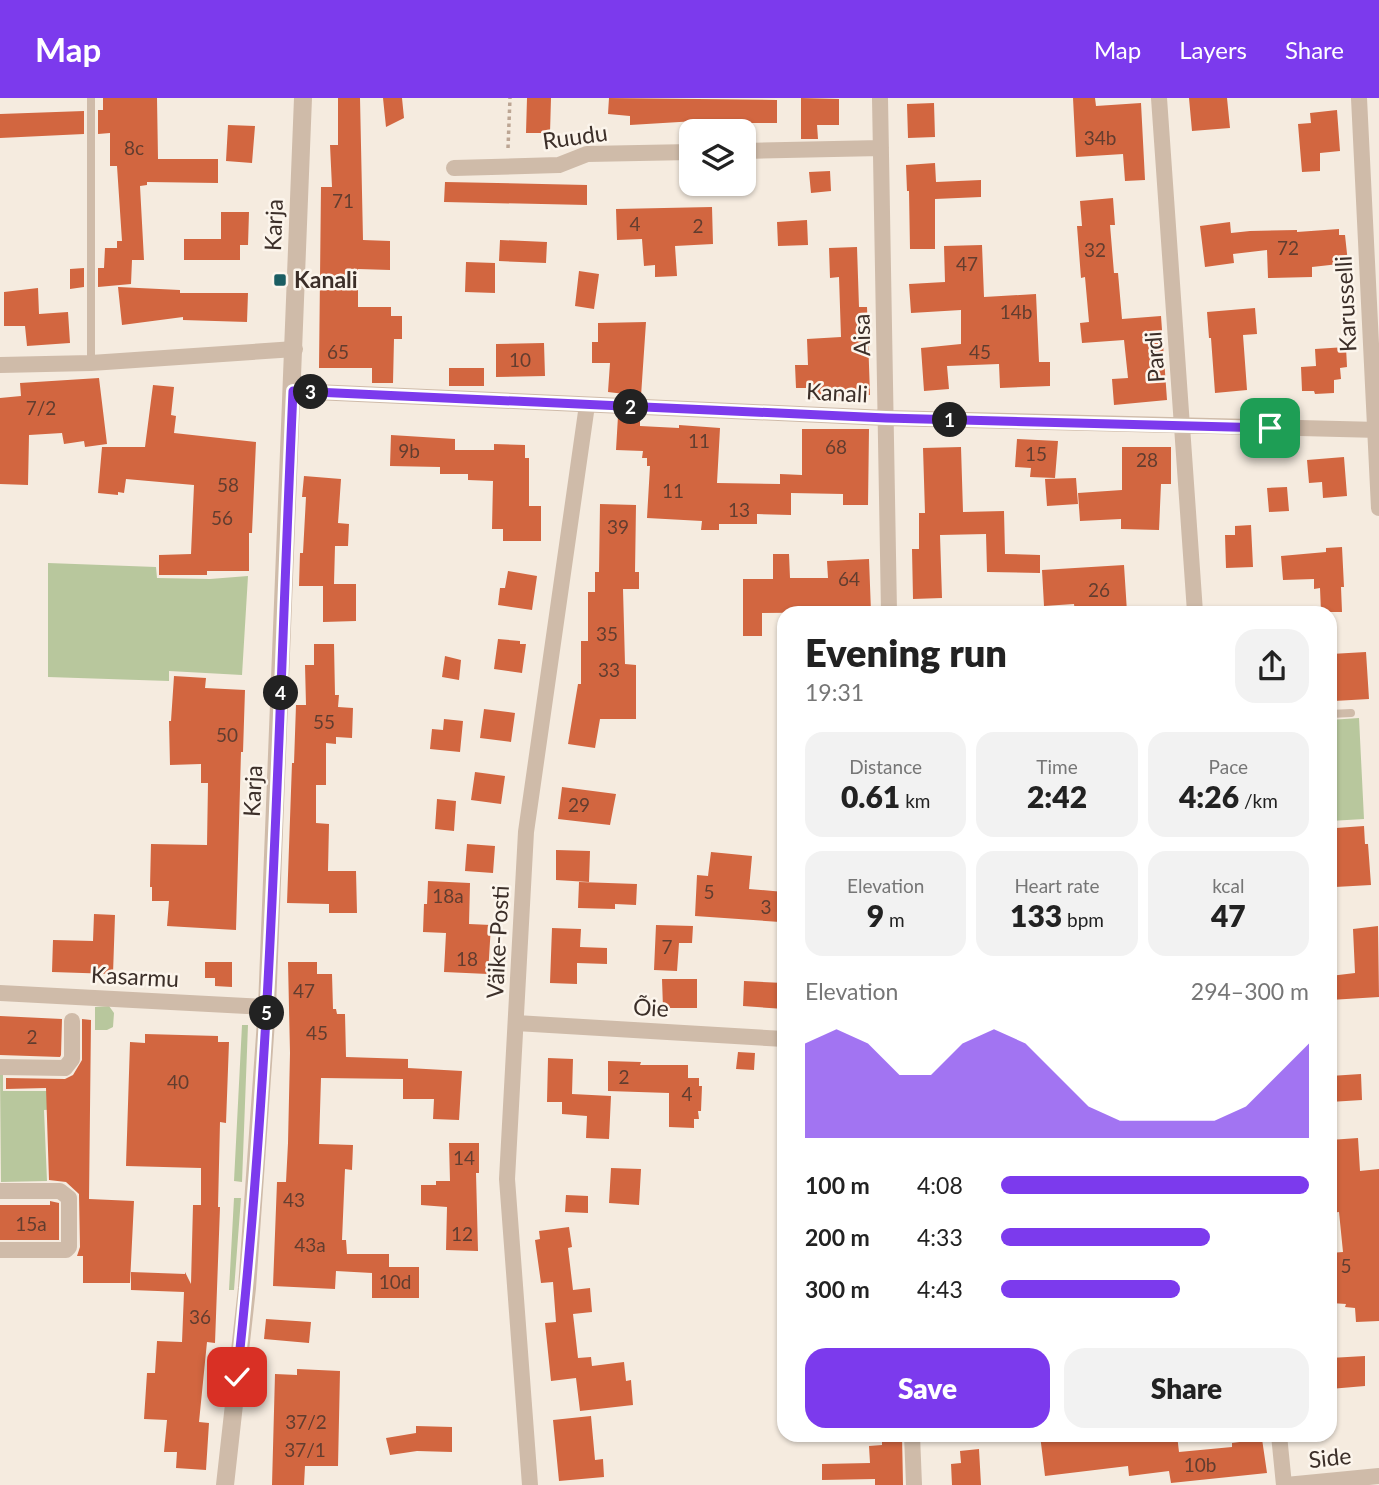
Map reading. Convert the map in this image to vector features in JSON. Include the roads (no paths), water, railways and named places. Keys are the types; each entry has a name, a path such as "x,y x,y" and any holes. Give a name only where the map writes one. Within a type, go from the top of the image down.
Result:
{"street":[{"name":"Karja","path":"225,1485 247,1288 267,1007 303,98"},
{"name":"Aisa","path":"880,98 890,606"},
{"name":"Pardi","path":"1159,98 1195,606"},
{"name":"Karusselli","path":"1359,98 1379,508"},
{"path":"756,151 881,148"},
{"name":"Ruudu","path":"454,168 559,165 587,154 679,152"},
{"path":"0,365 91,363 295,349"},
{"name":"Kanali","path":"293,391 886,418 1377,430"},
{"name":"Väike-Posti","path":"530,1485 507,1179 526,832 587,405"},
{"name":"Kasarmu","path":"0,993 267,1007"},
{"path":"0,1067 65,1068 72,1059 72,1021"},
{"name":"Õie","path":"516,1023 777,1039"},
{"path":"0,1191 60,1191 69,1198 69,1247 66,1250 0,1250"},
{"path":"912,1442 914,1485"},
{"path":"1280,1442 1285,1485"},
{"name":"Side","path":"1285,1485 1379,1476"}],"lane":[{"path":"91,98 91,363"},
{"path":"1337,714 1351,713"}],"place":[{"name":"Kanali","path":"280,280"}]}
